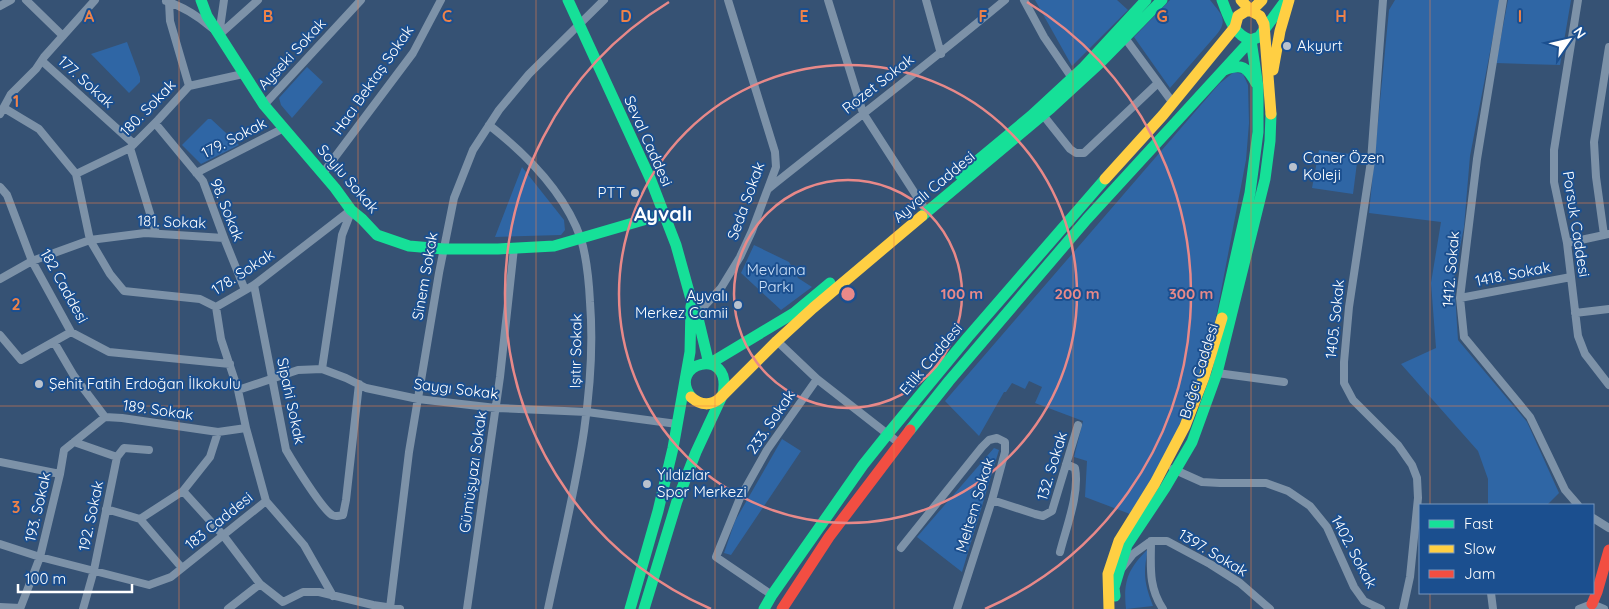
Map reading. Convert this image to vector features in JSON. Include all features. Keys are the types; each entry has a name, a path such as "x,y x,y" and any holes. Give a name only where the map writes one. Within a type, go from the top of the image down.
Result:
{"main road":[{"name":"Soylu Sokak","path":"201,0 219,35 264,104 352,210 377,235 409,246 444,249 554,246 664,214"},
{"name":"Seval Caddesi","path":"568,0 650,178 664,214 676,245 697,314 709,364"},
{"name":"Ayvalı Caddesi","path":"1146,0 1084,67 1030,116 794,313 709,364 697,366 688,374 686,381 688,394 693,400 706,404 713,403 719,399 777,341 834,290 1081,82 1162,0"},
{"path":"1222,0 1238,35 1251,40 1259,36 1287,0"},
{"name":"Bağcı Caddesi","path":"1110,609 1108,574 1119,542 1170,468 1192,442 1217,373 1265,179 1270,142 1270,91 1263,20 1241,0"},
{"path":"1235,27 1238,16 1246,11 1251,11 1262,0"},
{"path":"1270,91 1276,49 1287,0"},
{"name":"Etlik Caddesi","path":"764,609 863,465 887,435 1235,27"},
{"name":"Etlik Caddesi","path":"782,609 829,537 949,380 1087,219 1251,40"},
{"name":"Bağcı Caddesi","path":"1117,609 1114,588 1127,545 1170,468 1204,377 1224,312 1250,193 1258,132 1258,87 1251,40"},
{"path":"1224,70 1237,65 1246,68 1258,87"},
{"name":"Seval Caddesi","path":"686,381 690,352 691,299"},
{"path":"709,364 715,366 724,375 726,388 723,394"},
{"path":"630,609 658,511 686,381"},
{"name":"Ayvalı Caddesi","path":"644,609 677,501 696,452 723,394"},
{"path":"1592,604 1609,550"}],"street":[{"path":"0,6 11,0"},
{"path":"26,0 63,36"},
{"path":"2,111 11,94 36,69 95,0"},
{"path":"219,35 224,0"},
{"path":"219,35 258,0"},
{"name":"Ayseki Sokak","path":"264,104 361,0"},
{"name":"Sinem Sokak","path":"390,608 409,452 454,198 473,150 499,110 529,74 604,0"},
{"name":"Seda Sokak","path":"697,314 721,288 740,257 776,167 775,152 728,0"},
{"path":"828,0 864,113 923,206"},
{"path":"926,0 941,54"},
{"name":"Rozet Sokak","path":"768,190 941,54 1005,0"},
{"path":"1024,0 1044,37 1072,78"},
{"name":"1412. Sokak","path":"1503,0 1478,159 1460,298 1464,338 1530,417 1565,490 1577,504"},
{"name":"Porsuk Caddesi","path":"1578,0 1554,150 1554,182 1566,243 1578,336 1585,354 1609,385"},
{"path":"189,86 170,22 167,1 198,16 219,35"},
{"name":"Hacı Bektaş Sokak","path":"323,173 412,54 439,1"},
{"name":"1405. Sokak","path":"1385,2 1371,161 1349,306 1344,383 1353,400 1398,446 1412,465 1417,478 1418,498 1410,577 1403,609"},
{"path":"1125,38 1173,102"},
{"path":"1566,243 1606,234 1596,177 1594,142 1608,64 1609,48"},
{"name":"177. Sokak","path":"42,61 132,146"},
{"name":"180. Sokak","path":"76,174 132,146 189,86 244,74"},
{"path":"1043,115 1070,149 1084,153 1158,83"},
{"name":"178. Sokak","path":"2,111 39,130 76,174 90,240 110,274 124,291 200,299 216,307 254,285 352,210"},
{"name":"98. Sokak","path":"155,123 203,181 245,290"},
{"name":"Işıtır Sokak","path":"489,125 513,144 540,171 565,207 580,239 588,278 592,329 587,412 582,447 548,609"},
{"name":"179. Sokak","path":"196,173 284,128"},
{"path":"132,146 156,233"},
{"name":"182 Caddesi","path":"0,187 32,261 71,332 109,352 230,364"},
{"path":"322,369 342,235 352,210"},
{"name":"181. Sokak","path":"0,279 32,261 90,240 145,233 224,238"},
{"name":"Gümüşyazı Sokak","path":"467,609 496,408 514,248"},
{"name":"1418. Sokak","path":"1460,298 1571,277"},
{"name":"Sipahi Sokak","path":"254,285 286,450 322,505 330,514 338,517 343,515 346,500 358,384"},
{"name":"183 Caddesi","path":"0,544 40,557 149,585 171,577 266,501 246,428 238,390 221,339 216,307"},
{"path":"1575,313 1609,309"},
{"path":"1,338 21,360 71,332"},
{"path":"777,341 817,380 899,443"},
{"path":"54,342 74,376 104,417"},
{"name":"Saygı Sokak","path":"238,390 298,370 322,369 366,388 418,399 496,408 587,412 677,424"},
{"path":"1217,373 1284,382"},
{"name":"233. Sokak","path":"772,595 716,557 740,498 767,450 817,380"},
{"name":"189. Sokak","path":"74,442 104,417 218,432 246,428"},
{"name":"132. Sokak","path":"992,500 1043,516 1052,511 1078,425"},
{"path":"140,519 183,491 210,457 218,432"},
{"name":"Meltem Sokak","path":"901,548 982,447 989,440 997,438 1004,442 1005,452 992,500 957,609"},
{"path":"74,442 117,457 124,448 149,450"},
{"name":"193. Sokak","path":"20,609 40,557 64,450 74,442"},
{"name":"192. Sokak","path":"83,609 94,570 117,457"},
{"path":"0,462 60,474"},
{"path":"1060,552 1077,478 1075,468 1066,464"},
{"name":"1402. Sokak","path":"1170,468 1202,482 1220,484 1266,483 1288,491 1310,506 1327,527 1354,587 1364,601 1381,609"},
{"path":"183,491 222,535 260,584 283,602 303,592 320,592 373,607 400,609"},
{"path":"266,501 304,544 333,596"},
{"path":"106,509 140,519 182,568"},
{"path":"1594,519 1609,528"},
{"path":"1118,573 1133,554 1151,541"},
{"path":"1151,541 1152,584 1155,597 1162,609"},
{"name":"1397. Sokak","path":"1151,541 1167,541 1210,564 1240,583 1270,609"},
{"path":"228,609 260,584"},
{"path":"1491,594 1493,609"},
{"path":"1579,609 1592,604 1604,609"},
{"path":"0,607 20,609"}],"green space":[{"path":"1035,0 1117,0 1128,10 1072,66"},
{"path":"1170,0 1210,0 1223,20 1221,29 1170,88 1134,37"},
{"path":"1395,0 1500,0 1470,156 1464,227 1454,278 1458,340 1527,422 1559,493 1548,504 1488,504 1488,479 1478,451 1401,364 1436,348 1431,283 1441,222 1369,213 1389,10"},
{"path":"1508,0 1571,0 1560,65 1496,63"},
{"path":"127,42 140,77 140,82 129,93 91,54"},
{"path":"307,67 323,82 292,118 281,105 279,98"},
{"path":"1234,72 1243,74 1248,85 1249,123 1246,160 1213,333 1190,400 1165,459 1130,514 1085,497 1087,461 1074,457 1083,421 1035,403 1042,387 1029,381 1025,389 1012,383 1004,392 979,436 945,401 1219,84"},
{"path":"208,119 211,119 239,145 201,164 182,145"},
{"path":"1319,150 1358,155 1353,194 1312,188"},
{"path":"522,167 564,220 565,230 561,235 495,237"},
{"name":"Mevlana Parkı","path":"754,245 789,262 798,278 812,287 781,310 741,273"},
{"path":"782,439 801,451 731,555 724,553 735,521"},
{"path":"994,448 999,450 962,572 917,537"},
{"path":"1148,549 1145,578 1153,606 1126,609 1125,591 1128,576 1131,569"}],"traffic: fast":[{"path":"201,0 207,16 264,105 335,188 351,210 377,235 409,246 444,249 554,246 664,214"},
{"path":"568,0 650,178 676,245 697,314 709,364"},
{"path":"960,175 1031,116 1084,67 1146,0"},
{"path":"922,216 1051,108 1100,63 1162,0"},
{"path":"1222,0 1235,29 1251,40 1258,87 1258,132 1250,193 1222,318"},
{"path":"910,430 949,381 1087,219 1251,40 1259,37 1286,0"},
{"path":"1224,70 1235,67 1243,68 1250,73 1256,83"},
{"path":"1115,596 1114,588 1127,545 1165,488 1192,442 1217,373 1265,179 1271,114"},
{"path":"764,609 863,465 968,337 1105,179"},
{"path":"709,364 794,313 830,283"},
{"path":"630,609 658,511 673,448 690,352 691,306"},
{"path":"644,609 677,501 696,452 723,394 723,379 719,369 711,364 701,364 693,368 687,375 686,385 691,397"}],"traffic: slow":[{"path":"1241,0 1251,11 1260,16 1264,24 1271,114"},
{"path":"1105,179 1163,115 1235,27 1238,16 1246,11 1251,11 1262,0"},
{"path":"1273,70 1280,31 1289,0"},
{"path":"691,397 698,402 706,404 710,404 720,398 813,308 922,216"},
{"path":"1109,609 1108,574 1119,541 1155,483 1185,426 1204,377 1222,318"}],"traffic: jam":[{"path":"782,609 829,537 910,430"},
{"path":"1592,604 1609,550"}],"place":[{"name":"Akyurt","path":"1287,46"},
{"name":"Caner Özen Koleji","path":"1293,167"},
{"name":"PTT","path":"635,193"},
{"name":"Ayvalı Merkez Camii","path":"738,305"},
{"name":"Şehit Fatih Erdoğan İlkokulu","path":"39,384"},
{"name":"Yıldızlar Spor Merkezi","path":"647,484"}],"district":[{"name":"Ayvalı","path":"663,214"}]}
